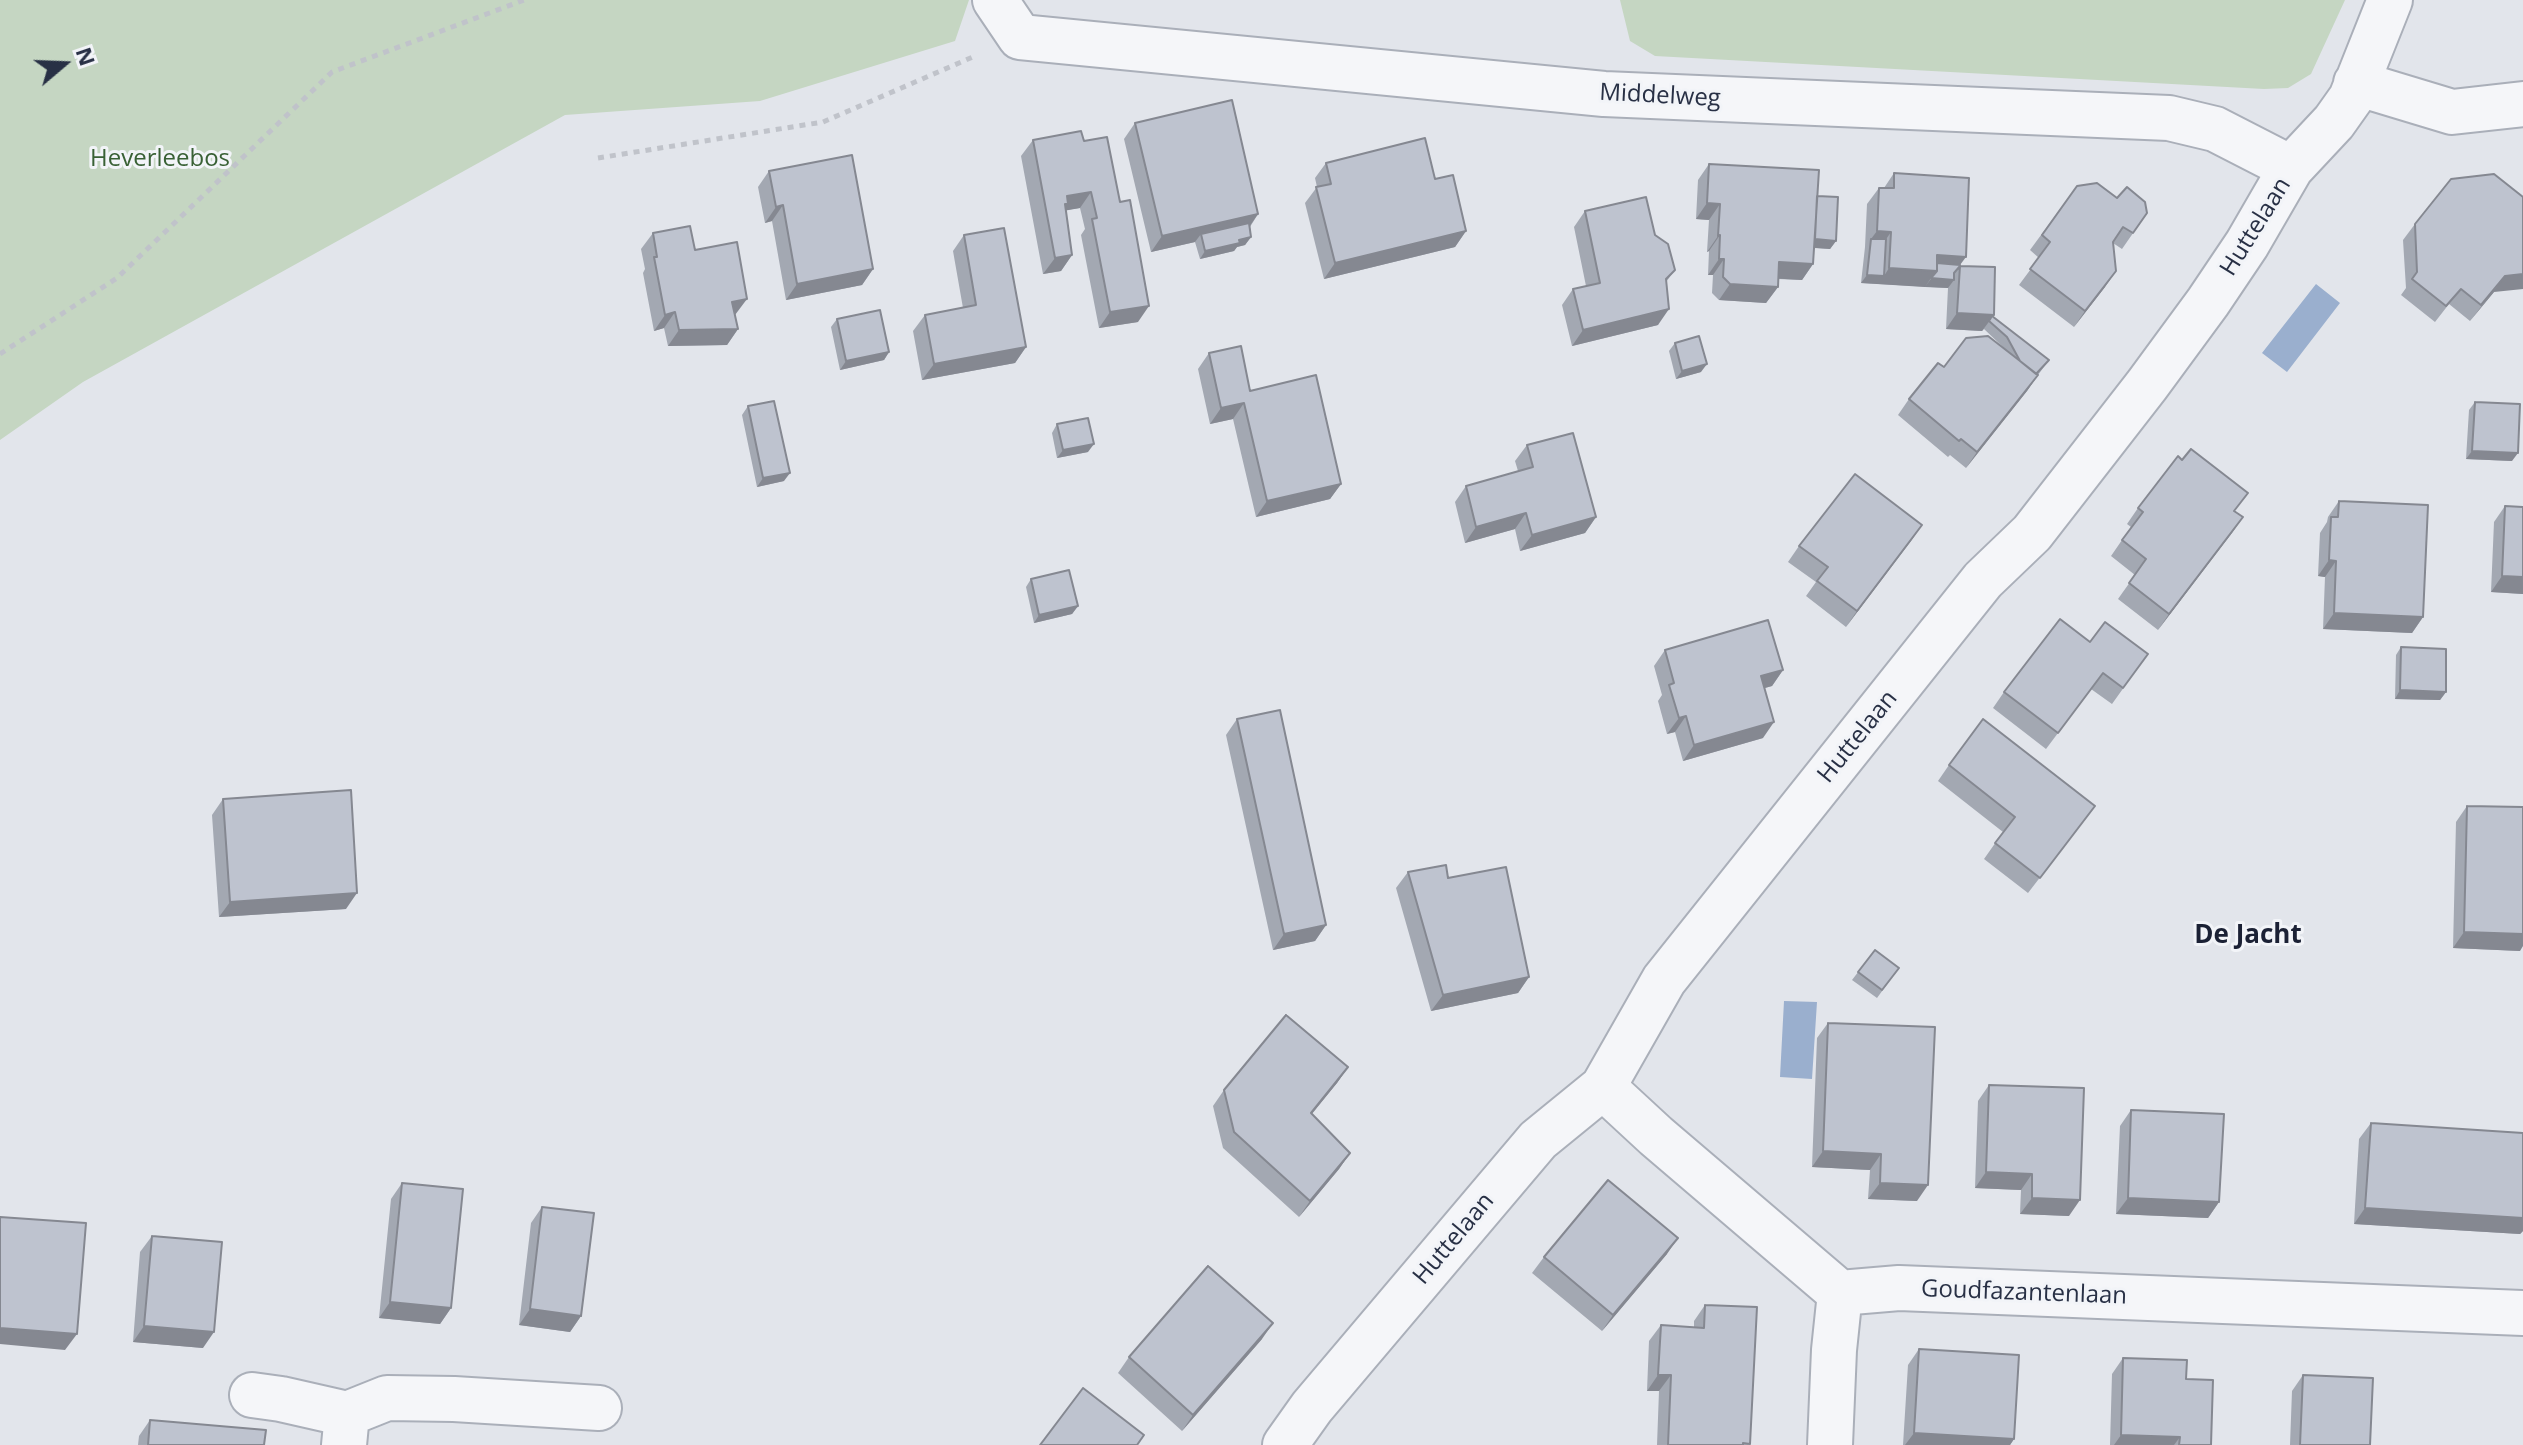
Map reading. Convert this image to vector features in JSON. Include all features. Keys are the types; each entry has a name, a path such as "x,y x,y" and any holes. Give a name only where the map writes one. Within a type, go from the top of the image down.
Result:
{"street":[{"path":"995,0 1020,37"},
{"name":"Huttelaan","path":"1285,1445 1312,1407 1538,1140 1603,1087 1664,980 1983,580 2032,533 2147,385 2216,291 2291,168 2334,122 2351,98 2390,0"},
{"name":"Middelweg","path":"1020,37 1604,94 2169,118 2215,129 2291,168"},
{"path":"2356,83 2452,112 2523,104"},
{"path":"1603,1087 1840,1293 1830,1445"},
{"name":"Goudfazantenlaan","path":"1840,1293 1899,1288 2523,1313"},
{"path":"252,1395 281,1399 345,1430 387,1398 599,1408"}],"path":[{"path":"0,354 117,278 332,72 524,0"},
{"path":"598,158 823,122 1020,37"}],"green space":[{"name":"Heverleebos","path":"0,0 969,0 955,41 760,101 565,115 83,382 0,440"},
{"path":"1620,0 2345,0 2311,74 2288,88 2264,89 1655,56 1630,41"}],"water":[{"path":"2316,284 2340,303 2287,372 2262,353"},
{"path":"1784,1001 1817,1002 1812,1079 1780,1077"}],"building":[{"path":"1232,100 1258,214 1162,236 1135,123"},
{"path":"1081,131 1084,141 1107,137 1120,202 1130,200 1149,306 1110,312 1092,219 1097,218 1091,192 1067,196 1068,204 1065,204 1072,255 1055,258 1033,140"},
{"path":"1425,138 1435,179 1453,175 1466,231 1335,263 1316,187 1331,184 1326,163"},
{"path":"852,155 873,269 797,284 783,205 776,207 769,171"},
{"path":"1709,164 1819,170 1813,264 1779,262 1778,287 1730,284 1723,277 1724,259 1719,259 1720,204 1707,203"},
{"path":"1894,173 1969,178 1966,257 1937,255 1937,271 1889,268 1891,232 1877,231 1879,188 1894,188"},
{"path":"2494,174 2523,197 2523,274 2505,276 2481,305 2461,289 2446,306 2412,279 2417,272 2415,224 2451,179"},
{"path":"2097,183 2117,198 2127,187 2145,202 2147,213 2133,233 2123,227 2113,242 2116,271 2085,311 2030,269 2050,242 2042,235 2077,186"},
{"path":"1817,196 1838,197 1836,241 1815,239"},
{"path":"1646,197 1655,235 1668,244 1675,270 1666,279 1669,309 1583,330 1573,289 1600,283 1585,211"},
{"path":"1249,223 1251,237 1239,240 1240,243 1205,251 1201,234"},
{"path":"690,226 695,250 737,242 747,299 732,302 738,329 679,330 675,312 665,315 654,257 657,257 653,233"},
{"path":"1004,228 1026,347 934,364 925,315 976,305 964,235"},
{"path":"1871,239 1886,239 1884,276 1867,275"},
{"path":"1937,263 1960,265 1954,273 1954,280 1931,278 1937,271"},
{"path":"1960,266 1995,267 1994,315 1957,313"},
{"path":"880,310 889,352 846,361 837,319"},
{"path":"1992,316 2049,360 2036,374 2020,361 2007,337 1989,321"},
{"path":"1699,336 1707,364 1682,371 1675,343"},
{"path":"1988,336 2038,375 1977,452 1909,399 1938,363 1944,367 1966,338"},
{"path":"1241,346 1250,391 1316,375 1341,484 1267,501 1244,403 1221,408 1209,353"},
{"path":"774,401 790,473 763,478 748,406"},
{"path":"2475,402 2520,404 2518,453 2472,451"},
{"path":"1088,418 1094,444 1063,450 1057,424"},
{"path":"1573,433 1596,517 1532,535 1526,513 1476,527 1466,486 1533,467 1527,445"},
{"path":"2191,449 2248,493 2234,511 2243,517 2169,614 2129,583 2146,559 2122,540 2143,512 2138,508 2178,456 2182,460"},
{"path":"1855,474 1922,525 1857,611 1817,581 1828,567 1799,546"},
{"path":"2339,501 2428,505 2423,617 2334,613 2336,561 2329,560 2331,517 2338,517"},
{"path":"2505,506 2523,507 2523,577 2502,576"},
{"path":"1069,570 1078,606 1039,615 1031,579"},
{"path":"2060,619 2090,642 2105,622 2148,654 2123,688 2103,673 2058,733 2004,692"},
{"path":"1768,620 1783,670 1761,676 1774,722 1694,745 1686,716 1679,718 1669,685 1674,683 1665,650"},
{"path":"2401,647 2446,649 2446,692 2400,690"},
{"path":"1280,710 1326,925 1284,934 1237,719"},
{"path":"1983,719 2095,806 2040,878 1995,843 2015,817 1949,765"},
{"path":"351,790 357,893 230,902 223,799"},
{"path":"2467,806 2523,807 2523,934 2464,932"},
{"path":"1446,865 1448,878 1506,867 1529,977 1443,995 1408,872"},
{"path":"1875,950 1899,968 1882,990 1858,972"},
{"path":"1286,1015 1348,1067 1311,1113 1350,1153 1310,1201 1234,1132 1224,1090"},
{"path":"1828,1023 1935,1027 1928,1185 1880,1183 1881,1154 1823,1151"},
{"path":"1989,1085 2084,1088 2080,1200 2032,1198 2032,1174 1986,1172"},
{"path":"2131,1110 2224,1114 2219,1202 2128,1198"},
{"path":"2371,1123 2523,1133 2523,1218 2365,1208"},
{"path":"1608,1180 1678,1238 1613,1315 1544,1257"},
{"path":"402,1183 463,1189 451,1308 390,1302"},
{"path":"542,1207 594,1213 581,1316 530,1309"},
{"path":"0,1217 86,1223 77,1334 0,1328"},
{"path":"152,1236 222,1242 214,1332 144,1326"},
{"path":"1208,1266 1273,1323 1193,1415 1129,1357"},
{"path":"1705,1305 1757,1307 1750,1444 1668,1445 1671,1375 1658,1375 1661,1325 1704,1328"},
{"path":"1919,1349 2019,1355 2014,1439 1914,1433"},
{"path":"2123,1358 2187,1360 2186,1379 2213,1380 2211,1445 2179,1445 2180,1437 2121,1435"},
{"path":"2303,1375 2373,1378 2370,1445 2300,1445"},
{"path":"1083,1388 1144,1435 1137,1445 1040,1445"},
{"path":"150,1420 266,1430 264,1445 148,1445"}],"district":[{"name":"De Jacht","path":"2248,936"}]}
